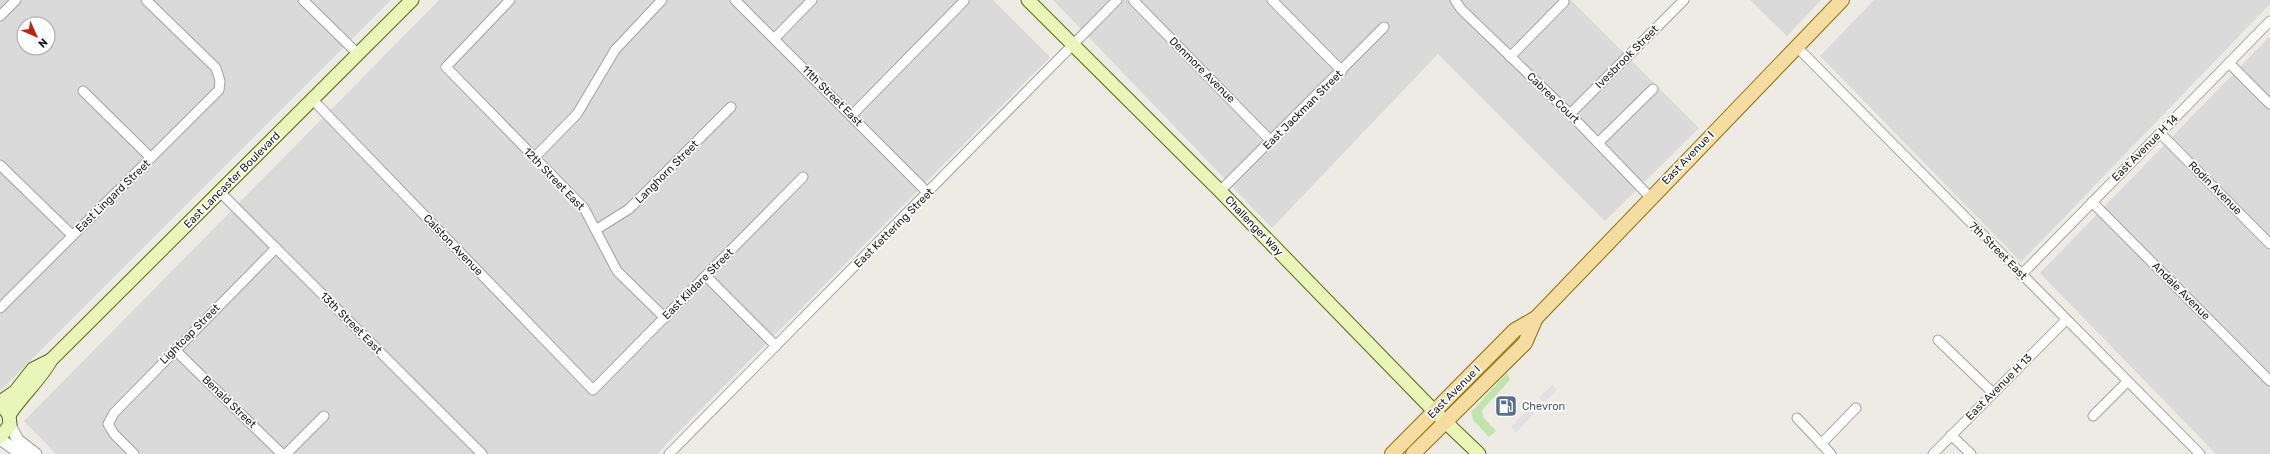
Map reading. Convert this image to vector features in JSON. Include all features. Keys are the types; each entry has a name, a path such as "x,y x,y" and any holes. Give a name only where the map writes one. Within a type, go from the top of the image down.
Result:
{"main road":[{"name":"East Lancaster Boulevard","path":"0,438 18,401 42,376 51,360 412,0"},
{"name":"Challenger Way","path":"1028,0 1220,191 1434,411 1479,454"},
{"name":"East Avenue I","path":"1392,454 1515,330 1536,318 1650,197 1842,0"},
{"name":"East Avenue I","path":"1413,454 1525,343 1536,318"},
{"name":"East Lancaster Boulevard","path":"0,404 15,392 33,369 51,360"},
{"path":"0,404 10,420"}],"street":[{"path":"2,10 16,0"},
{"name":"East Lingard Street","path":"0,308 219,90 220,81 216,68 146,0"},
{"path":"304,0 358,54"},
{"name":"12th Street East","path":"510,0 446,67 584,208 617,271 665,318"},
{"name":"11th Street East","path":"735,0 775,38 928,193"},
{"path":"775,38 812,0"},
{"name":"East Kettering Street","path":"669,454 1117,0"},
{"name":"Denmore Avenue","path":"1132,0 1271,141"},
{"path":"1272,0 1342,71"},
{"name":"Cabree Court","path":"1455,0 1461,9 1570,114 1650,197"},
{"name":"Ivesbrook Street","path":"1570,114 1684,0"},
{"path":"534,158 577,114 615,50 657,1"},
{"path":"851,116 964,1"},
{"path":"1510,57 1564,2"},
{"name":"East Avenue H 14","path":"2021,275 2270,22"},
{"name":"East Jackman Street","path":"1220,191 1342,71 1384,27"},
{"name":"7th Street East","path":"1797,47 2021,275 2200,454"},
{"path":"2229,63 2270,104"},
{"path":"1598,143 1653,89"},
{"path":"83,91 151,158"},
{"name":"Calston Avenue","path":"313,100 593,390"},
{"name":"Langhorn Street","path":"596,229 629,209 731,107"},
{"name":"Rodin Avenue","path":"2160,133 2270,244"},
{"path":"0,164 72,235"},
{"name":"East Kildare Street","path":"593,390 803,177"},
{"name":"13th Street East","path":"220,192 482,454"},
{"name":"Andale Avenue","path":"2092,202 2270,381"},
{"name":"Lightcap Street","path":"134,454 114,434 108,424 114,413 276,248"},
{"path":"706,276 776,346"},
{"name":"East Avenue H 13","path":"1933,454 2066,320"},
{"path":"1938,340 1993,393"},
{"name":"Benald Street","path":"175,350 282,454"},
{"path":"2093,416 2128,382"},
{"path":"1821,444 1856,408"},
{"path":"286,454 324,416"},
{"path":"1797,418 1831,454"},
{"path":"10,420 18,440 36,454"},
{"path":"1951,435 1971,454"},
{"path":"0,438 21,454"}],"shaded area":[{"path":"0,0 391,0 0,391"},
{"path":"439,0 993,0 1050,57 657,454 56,454 24,421"},
{"path":"1053,0 1571,0 1699,128 1605,221 1438,54 1272,228"},
{"path":"1750,0 1821,0 1787,36"},
{"path":"1874,0 2270,0 2270,4 2021,262 1820,56"},
{"path":"2270,36 2270,454 2216,454 2040,273"},
{"path":"1552,385 1557,390 1544,403 1539,398"},
{"path":"1530,407 1535,412 1516,433 1511,427"}],"green space":[{"path":"1507,373 1510,380 1482,410 1483,417 1496,431 1489,437 1473,420 1471,412"}],"place":[{"name":"Chevron","path":"1506,406"}]}
